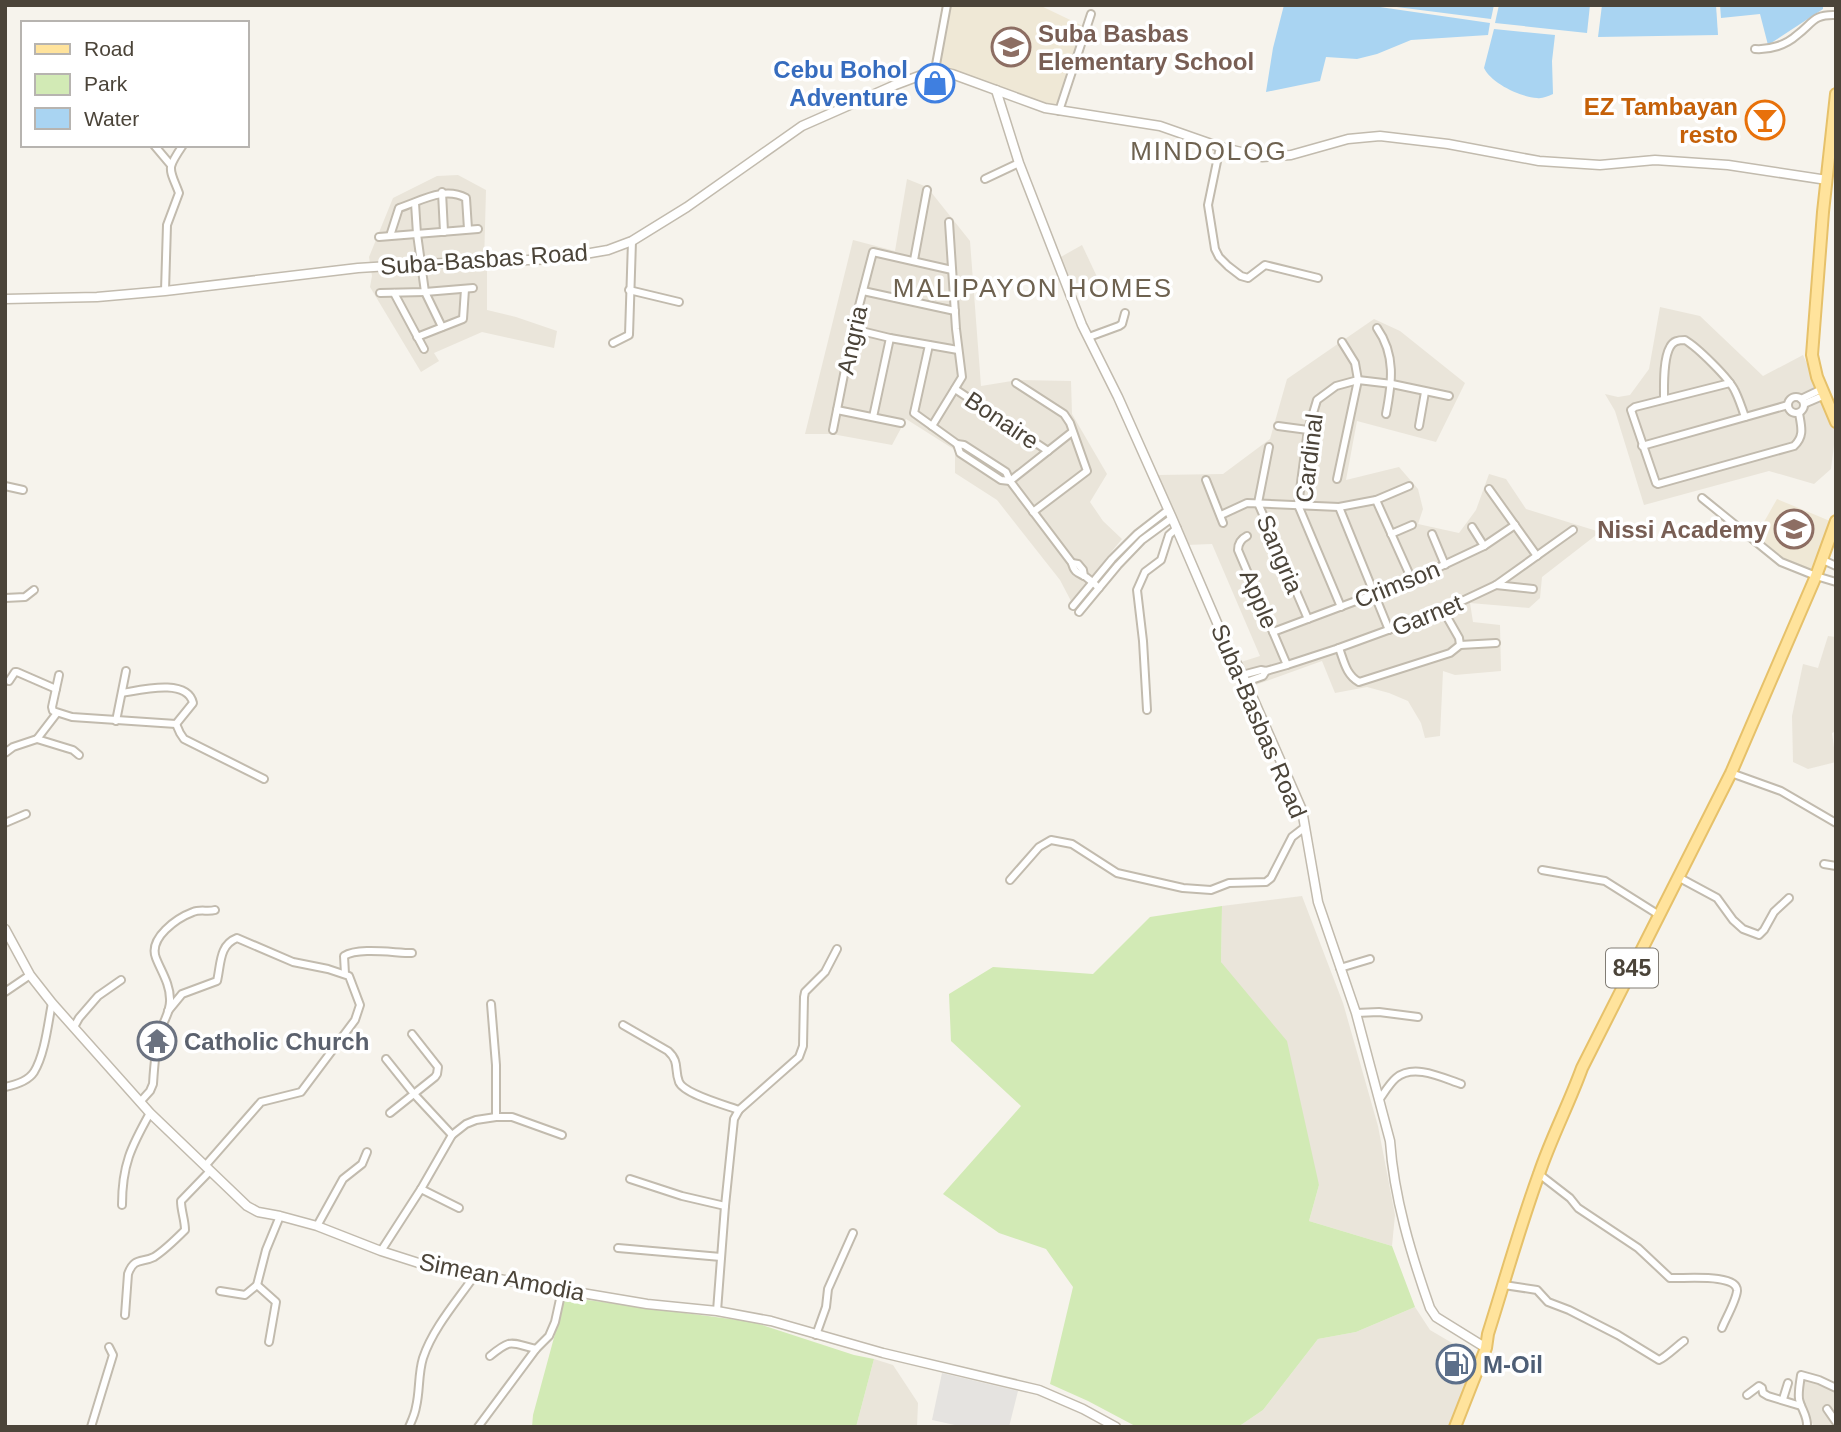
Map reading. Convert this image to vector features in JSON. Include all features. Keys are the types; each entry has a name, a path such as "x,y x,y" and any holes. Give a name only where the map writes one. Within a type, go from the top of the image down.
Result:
{"main road":[{"path":"1836,97 1827,180 1830,197 1812,355 1836,422"},
{"name":"845","path":"1455,1427 1486,1348 1488,1334 1539,1174 1581,1068 1731,773 1823,560 1836,521"}],"street":[{"path":"947,5 936,70 1059,111 1160,126 1220,148 1262,157 1309,150 1348,139 1380,136 1448,144 1539,161 1600,165 1655,160 1716,164 1827,180"},
{"path":"1059,111 1091,14"},
{"path":"1755,50 1775,48 1796,37 1819,16 1836,15"},
{"name":"Suba-Basbas Road","path":"5,299 97,297 358,268 556,259 608,250 632,241 687,207 802,126 936,70"},
{"name":"Suba-Basbas Road","path":"996,90 1019,163 1088,337 1118,397 1302,810 1318,902 1356,1013 1390,1141 1398,1200 1430,1308 1436,1317 1486,1348"},
{"path":"156,147 170,163 171,176 179,193 167,225 165,291"},
{"path":"170,163 182,147"},
{"path":"1220,148 1208,205 1215,249 1219,257 1241,276 1248,278 1265,265 1318,278"},
{"path":"985,179 1019,163"},
{"path":"927,190 914,260 952,270"},
{"path":"442,192 444,232"},
{"path":"390,236 399,208 442,192 457,193 466,198 468,229"},
{"path":"415,203 425,292 442,327"},
{"path":"932,426 962,377 949,222"},
{"path":"379,237 478,229"},
{"path":"613,343 629,335 632,241"},
{"name":"Angria","path":"832,430 853,329 873,252 914,260"},
{"path":"380,293 473,288"},
{"path":"417,337 463,319 464,289"},
{"path":"629,290 679,302"},
{"path":"863,291 955,311"},
{"path":"394,293 424,349"},
{"path":"1088,337 1119,326 1125,313"},
{"path":"1377,328 1391,360 1392,384 1386,414"},
{"path":"853,329 958,350"},
{"path":"873,417 890,338"},
{"path":"1664,399 1669,348 1674,342 1685,340 1730,383 1745,417"},
{"path":"1337,479 1358,380 1355,363 1342,342"},
{"path":"929,345 914,413 957,444 964,444 1006,472 1072,563 1078,564 1084,576 1099,588"},
{"name":"Cardinal","path":"1341,607 1298,505 1308,430 1317,400 1336,386 1358,380 1392,384 1449,397"},
{"path":"1016,383 1064,414 1070,423 1087,471 1033,512"},
{"path":"1730,383 1631,410 1654,481 1658,484 1794,446 1802,434 1799,413 1803,408 1802,401"},
{"name":"Bonaire","path":"955,389 1048,451"},
{"path":"1419,426 1425,392"},
{"path":"1642,446 1788,405 1794,397 1802,401 1824,392"},
{"path":"1788,405 1792,412 1799,413"},
{"path":"837,410 901,423"},
{"path":"1278,426 1308,430"},
{"path":"1010,481 1072,432"},
{"name":"Sangria","path":"1269,447 1258,503 1308,619"},
{"path":"1206,480 1223,523"},
{"path":"5,486 23,490"},
{"path":"1221,514 1247,503 1339,507 1376,500 1409,486"},
{"path":"1489,489 1537,556"},
{"path":"1702,498 1781,562 1836,582"},
{"path":"1376,500 1412,580"},
{"path":"1339,507 1389,630"},
{"path":"1073,606 1137,534 1170,514"},
{"path":"1079,612 1118,565 1170,514"},
{"path":"1391,534 1412,525"},
{"name":"Crimson","path":"1273,632 1376,595 1446,565 1485,546 1515,525"},
{"path":"1472,527 1485,546"},
{"path":"1147,710 1137,590 1145,572 1161,560 1169,535 1177,528"},
{"name":"Garnet","path":"1244,678 1261,670 1266,671 1339,648 1443,610 1496,586 1573,530"},
{"path":"1432,534 1446,565"},
{"name":"Apple","path":"1247,536 1240,541 1238,550 1287,665"},
{"path":"1823,560 1836,566"},
{"path":"1496,586 1532,589"},
{"path":"5,598 25,597 34,590"},
{"path":"1443,610 1460,638 1460,646"},
{"path":"1339,648 1351,678 1359,682 1450,653 1460,646 1496,643"},
{"path":"116,721 126,671"},
{"path":"9,681 17,672 56,689"},
{"path":"59,675 52,707 57,713 72,717 176,724"},
{"path":"122,693 172,687 181,689 189,694 193,703 176,724"},
{"path":"5,753 13,747 37,739 57,713"},
{"path":"176,724 184,738 264,779"},
{"path":"37,739 73,750 79,755"},
{"path":"1731,773 1781,791 1836,823"},
{"path":"5,823 26,814"},
{"path":"1010,880 1039,847 1051,839 1072,844 1116,873 1183,888 1211,890 1229,883 1266,882 1271,878 1292,837 1305,827"},
{"path":"1824,864 1836,866"},
{"path":"1542,870 1605,881 1659,915"},
{"path":"1678,877 1717,898 1743,929 1759,935 1774,912 1789,898"},
{"path":"169,1011 169,992 153,949 156,941 160,934 194,911 215,910"},
{"name":"Simean Amodia","path":"5,929 30,975 140,1102 247,1206 258,1212 317,1226 428,1266 647,1304 717,1311 771,1321 816,1335 1039,1390 1116,1427"},
{"path":"125,1315 130,1268 140,1259 151,1259 185,1230 181,1201 261,1102 301,1092 355,1020 359,1005 352,979 345,974 293,962 236,938 222,952 217,981 182,994 169,1011 159,1035 153,1084 140,1102"},
{"path":"717,1311 734,1119 739,1111 799,1057 803,1046 804,997 825,972 838,949"},
{"path":"345,974 344,956 347,953 412,953"},
{"path":"1340,968 1370,959"},
{"path":"5,992 30,975"},
{"path":"74,1027 98,996 121,980"},
{"path":"5,1087 20,1083 33,1073 45,1042 52,1003"},
{"path":"491,1004 496,1065 496,1117"},
{"path":"1356,1013 1379,1012 1418,1017"},
{"path":"623,1025 674,1057 680,1083 686,1090 739,1111"},
{"path":"390,1114 438,1074 438,1067 412,1034"},
{"path":"386,1059 452,1135"},
{"path":"1379,1100 1397,1077 1405,1074 1419,1072 1461,1084"},
{"path":"122,1205 126,1163 150,1113"},
{"path":"381,1251 452,1135 470,1122 512,1117 562,1135"},
{"path":"317,1226 343,1179 362,1164 367,1152"},
{"path":"1539,1174 1570,1198 1578,1208 1638,1248 1670,1278 1722,1279 1734,1284 1737,1287 1736,1294 1721,1328"},
{"path":"630,1179 682,1196 725,1206"},
{"path":"421,1189 459,1208"},
{"path":"220,1291 245,1295 257,1285 266,1250 280,1216"},
{"path":"816,1335 826,1307 828,1289 853,1233"},
{"path":"618,1248 721,1257"},
{"path":"409,1427 415,1415 420,1374 427,1347 475,1275"},
{"path":"257,1285 276,1301 269,1342"},
{"path":"1504,1285 1534,1288 1548,1302 1618,1335 1659,1360 1664,1359 1684,1341"},
{"path":"478,1427 536,1349 549,1336 562,1290"},
{"path":"490,1356 510,1343 536,1349"},
{"path":"92,1427 113,1355 109,1346"},
{"path":"1807,1427 1798,1390 1801,1375 1836,1388"},
{"path":"1783,1399 1788,1383"},
{"path":"1747,1395 1759,1386 1763,1393 1801,1406"},
{"path":"1827,1409 1836,1422"}],"shaded area":[{"name":"Suba Basbas Elementary School","path":"952,5 1039,5 1085,27 1058,108 938,66"},
{"path":"458,175 486,190 484,264 487,265 487,310 557,331 554,348 482,332 434,353 439,361 421,372 370,287 372,276 369,257 393,198 437,176"},
{"path":"907,179 927,187 970,241 981,386 1018,380 1071,381 1072,414 1107,474 1090,502 1103,521 1122,539 1071,601 1060,580 997,500 955,473 955,450 906,419 892,445 832,434 805,434 853,240 895,251"},
{"path":"1082,245 1099,281 1075,293 1059,258"},
{"path":"1660,307 1700,316 1763,376 1803,355 1836,429 1831,469 1814,484 1769,471 1644,505 1615,411 1605,394 1618,397 1630,395 1649,369"},
{"path":"1374,319 1400,331 1465,383 1436,442 1357,421 1346,480 1399,467 1418,489 1423,509 1418,524 1459,533 1476,510 1489,474 1506,479 1526,509 1600,532 1542,577 1540,598 1529,608 1470,603 1473,622 1500,625 1501,671 1455,675 1443,671 1440,736 1425,738 1421,723 1408,701 1389,693 1367,687 1335,693 1322,661 1250,687 1238,663 1260,656 1212,544 1186,545 1158,475 1223,474 1270,439 1287,379"},
{"name":"Nissi Academy","path":"1777,499 1830,521 1810,572 1779,559 1756,536"},
{"path":"1828,636 1836,637 1836,731 1832,733 1836,762 1808,769 1793,762 1792,716 1803,664 1818,668"},
{"path":"1302,896 1343,1003 1378,1126 1395,1215 1392,1246 1309,1221 1319,1185 1221,962 1222,906"},
{"path":"1415,1307 1430,1330 1476,1357 1450,1427 1238,1427 1263,1410 1318,1339 1356,1332"},
{"path":"874,1359 893,1365 918,1403 917,1427 856,1427"},
{"path":"942,1373 1018,1391 1009,1427 964,1427 932,1420"},
{"path":"1804,1379 1836,1390 1836,1427 1814,1427 1800,1391"}],"green space":[{"path":"1222,906 1221,962 1287,1041 1319,1185 1309,1221 1392,1246 1415,1307 1356,1332 1318,1339 1263,1410 1238,1427 1137,1427 1050,1384 1073,1287 1046,1249 999,1233 943,1194 1021,1106 951,1041 949,994 993,967 1093,974 1150,917"},
{"path":"565,1297 753,1322 874,1359 856,1427 532,1427"}],"water":[{"path":"1284,5 1366,5 1490,23 1488,35 1411,40 1357,59 1326,57 1320,81 1266,92"},
{"path":"1381,5 1494,5 1491,19"},
{"path":"1499,5 1590,5 1587,33 1495,23"},
{"path":"1602,5 1716,5 1718,35 1598,37"},
{"path":"1720,5 1823,5 1823,9 1768,45 1760,14 1721,18"},
{"path":"1494,29 1555,35 1552,61 1553,94 1539,98 1523,95 1499,84 1488,74 1484,68"}],"place":[{"name":"Suba Basbas Elementary School","path":"1011,47"},
{"name":"Cebu Bohol Adventure","path":"935,83"},
{"name":"EZ Tambayan resto","path":"1765,120"},
{"name":"Nissi Academy","path":"1794,529"},
{"name":"Catholic Church","path":"157,1041"},
{"name":"M-Oil","path":"1456,1364"}],"district":[{"name":"MINDOLOG","path":"1209,151"},
{"name":"MALIPAYON HOMES","path":"1033,288"}]}
